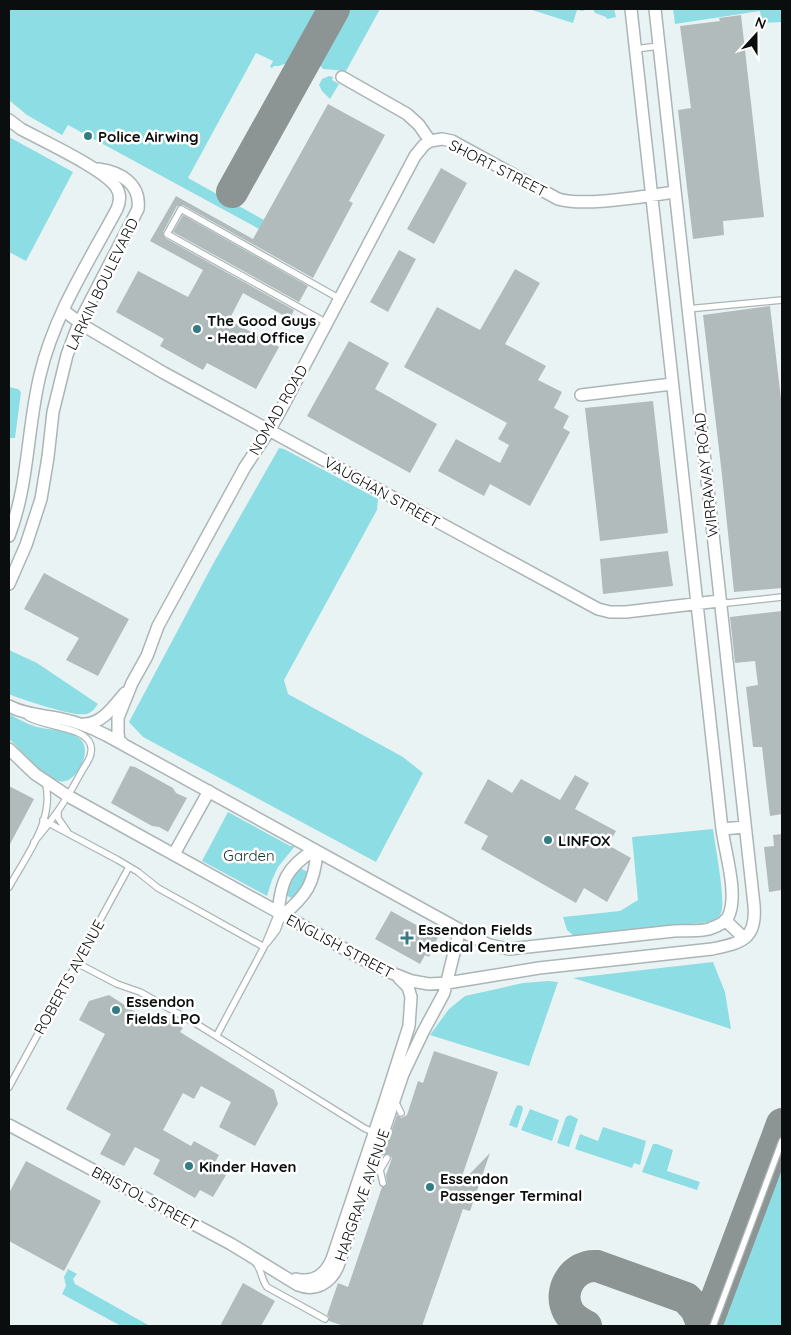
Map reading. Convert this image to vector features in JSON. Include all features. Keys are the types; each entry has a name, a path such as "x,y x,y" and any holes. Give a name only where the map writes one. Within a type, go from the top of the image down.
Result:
{"street":[{"name":"WIRRAWAY ROAD","path":"631,9 696,604 722,829 732,894 730,912 725,920"},
{"name":"WIRRAWAY ROAD","path":"655,9 755,919 752,929 744,938"},
{"name":"SHORT STREET","path":"342,77 407,114 419,125 430,141 442,139 452,142 552,196 566,201 582,202 674,192"},
{"path":"9,120 21,129 92,168"},
{"name":"NOMAD ROAD","path":"124,744 118,737 117,725 120,714 132,684 147,656 158,626 248,460 269,430 416,156 424,145 430,141"},
{"name":"LARKIN BOULEVARD","path":"9,536 24,480 32,414 40,374 50,342 63,310 119,202 119,195 115,185 92,168"},
{"name":"LARKIN BOULEVARD","path":"9,584 26,544 41,499 53,412 67,355 79,323 136,215 139,205 136,188 129,181 114,173 92,168"},
{"name":"VAUGHAN STREET","path":"63,310 79,323 164,373 598,609 610,612 626,612 719,601"},
{"path":"581,395 672,384"},
{"name":"NOMAD ROAD","path":"82,724 93,723 102,718 132,684"},
{"path":"12,708 82,724 124,744 453,927 481,942 499,948 525,948 674,931 699,931 710,928 725,920 744,938"},
{"name":"ENGLISH STREET","path":"9,748 45,781 68,796 378,968 399,977 429,984 447,984 563,965 712,948 733,944 744,938"},
{"path":"174,854 209,791"},
{"path":"722,829 745,827"},
{"path":"280,914 299,902 309,887 314,874 315,851"},
{"path":"280,914 280,894 287,874 296,862 315,851"},
{"name":"HARGRAVE AVENUE","path":"280,1274 299,1280 309,1280 318,1277 327,1268 390,1099 447,984 458,937 453,927"},
{"path":"560,944 563,965"},
{"path":"390,1099 412,1010 410,992 399,977"},
{"name":"BRISTOL STREET","path":"9,1125 248,1253 280,1274"},
{"name":"HARGRAVE AVENUE","path":"280,1274 298,1285 310,1288 322,1284 334,1275 376,1153 378,1134"}],"lane":[{"path":"635,49 659,46"},
{"path":"327,323 167,234 182,209 340,299"},
{"path":"688,309 782,300"},
{"path":"719,601 727,603 782,597"},
{"path":"12,708 43,724 82,734 90,742 90,757 59,811 34,842"},
{"path":"9,887 34,842 43,820 48,797 45,781"},
{"path":"59,811 60,821 72,836"},
{"path":"43,820 138,872 158,888 264,947"},
{"name":"ROBERTS AVENUE","path":"9,1087 128,867"},
{"path":"217,1035 264,947 277,930 280,914"},
{"path":"77,962 117,984 140,992 217,1035 364,1128 378,1134"},
{"path":"390,1099 401,1113"},
{"path":"713,1326 782,1141"},
{"path":"376,1153 383,1183"},
{"path":"380,1170 387,1158"},
{"path":"248,1253 262,1272 264,1283 268,1287 325,1319"}],"green space":[{"path":"9,9 318,9 287,63 272,68 270,67 273,61 256,53 188,178 264,220 259,229 68,125 62,135 27,115 10,101"},
{"path":"350,9 380,9 346,71 323,69 319,64"},
{"path":"529,9 586,9 583,11 577,10 573,23"},
{"path":"593,9 614,9 616,17 607,19 595,13"},
{"path":"673,9 782,9 782,22 762,23 760,11 675,24"},
{"path":"329,76 333,77 332,80 339,84 330,99 319,85 322,79"},
{"path":"9,137 73,172 26,261 9,252"},
{"path":"9,387 18,389 21,392 15,438 9,438"},
{"path":"279,448 378,499 377,510 284,680 288,694 403,757 423,773 376,862 143,737 129,722 213,564"},
{"path":"9,650 37,663 98,704 90,713 71,713 9,694"},
{"path":"9,714 33,726 66,732 81,740 84,745 84,760 76,773 65,781 59,781 39,769 9,739"},
{"name":"Garden","path":"228,812 290,846 295,846 278,867 267,896 202,861"},
{"path":"713,829 722,897 721,913 716,919 709,922 575,937 567,930 563,917 620,911 638,900 632,837"},
{"path":"298,867 310,873 295,900 284,894"},
{"path":"713,962 725,992 731,1029 573,978"},
{"path":"558,982 529,1066 430,1035 449,1009 465,996 523,983"},
{"path":"518,1105 522,1106 523,1109 517,1128 509,1125"},
{"path":"530,1109 559,1120 552,1141 521,1130"},
{"path":"570,1115 578,1119 569,1147 557,1143 566,1117"},
{"path":"603,1127 646,1141 640,1165 634,1163 632,1168 575,1149 580,1134 598,1141"},
{"path":"653,1144 673,1150 667,1171 700,1182 697,1190 642,1172"},
{"path":"782,1163 782,1326 722,1326"},
{"path":"68,1269 77,1274 73,1279 75,1284 150,1326 121,1326 62,1294 66,1286 64,1277"}],"building":[{"path":"741,15 764,217 723,221 724,235 693,239 678,110 691,108 680,26 720,21 719,18"},
{"path":"328,104 385,135 349,201 353,203 313,278 183,205 177,206 163,232 165,238 294,310 290,319 243,293 229,320 279,347 256,389 207,363 203,370 160,346 164,339 116,312 138,271 188,297 203,270 150,241 176,196 253,239"},
{"path":"441,168 467,183 434,244 407,229"},
{"path":"183,215 308,286 299,302 173,232"},
{"path":"399,250 416,259 388,312 370,302"},
{"path":"515,269 540,283 505,344 546,366 538,380 562,392 554,408 569,416 563,428 570,432 530,506 490,484 484,496 438,471 456,439 500,463 509,445 498,439 507,423 404,367 437,307 480,330"},
{"path":"770,306 782,407 782,588 734,592 703,315"},
{"path":"349,341 389,363 375,389 437,424 410,473 307,416"},
{"path":"653,401 668,533 600,541 585,408"},
{"path":"668,551 673,586 603,594 600,559"},
{"path":"44,573 129,619 98,676 66,660 79,638 24,609"},
{"path":"782,611 782,814 770,816 762,747 753,747 746,687 758,685 755,661 735,663 730,617"},
{"path":"130,766 173,788 176,793 187,798 168,832 159,827 152,826 111,803"},
{"name":"LINFOX","path":"575,775 589,783 575,809 616,831 608,845 631,858 607,902 584,888 576,903 481,849 488,836 464,823 488,779 512,793 521,779 560,800"},
{"path":"9,786 34,799 9,846"},
{"path":"782,834 782,890 769,892 764,847 774,846 773,835"},
{"name":"Essendon Fields Medical Centre","path":"391,911 438,937 429,957 425,955 420,964 375,939"},
{"path":"109,995 145,1018 146,1016 160,1023 164,1017 183,1028 180,1032 274,1090 278,1104 255,1146 219,1127 231,1102 201,1086 194,1099 183,1093 163,1130 191,1146 194,1141 219,1155 215,1162 229,1170 213,1197 200,1190 195,1198 153,1174 160,1160 135,1147 124,1166 100,1154 111,1134 66,1109 105,1034 79,1020 89,1001"},
{"name":"Essendon Passenger Terminal","path":"434,1051 498,1072 459,1185 490,1153 470,1211 463,1209 422,1326 344,1326 329,1321 327,1315 338,1283 348,1287 382,1187 387,1185 386,1175 392,1158 389,1154 383,1155 397,1115 401,1118 407,1115 418,1081 423,1083"},
{"path":"26,1161 101,1201 64,1271 9,1241 9,1193"},
{"path":"243,1283 275,1301 261,1326 220,1326"}],"taxiway":[{"path":"232,192 334,9"},
{"path":"706,1326 782,1124"},
{"path":"586,1326 570,1314 565,1303 565,1295 566,1287 570,1280 581,1269 589,1266 597,1266 686,1298 696,1309 703,1326"}],"place":[{"name":"Police Airwing","path":"88,136"},
{"name":"The Good Guys - Head Office","path":"197,329"},
{"name":"LINFOX","path":"548,840"},
{"name":"Essendon Fields Medical Centre","path":"407,938"},
{"name":"Essendon Fields LPO","path":"116,1010"},
{"name":"Kinder Haven","path":"189,1166"},
{"name":"Essendon Passenger Terminal","path":"430,1187"}]}
